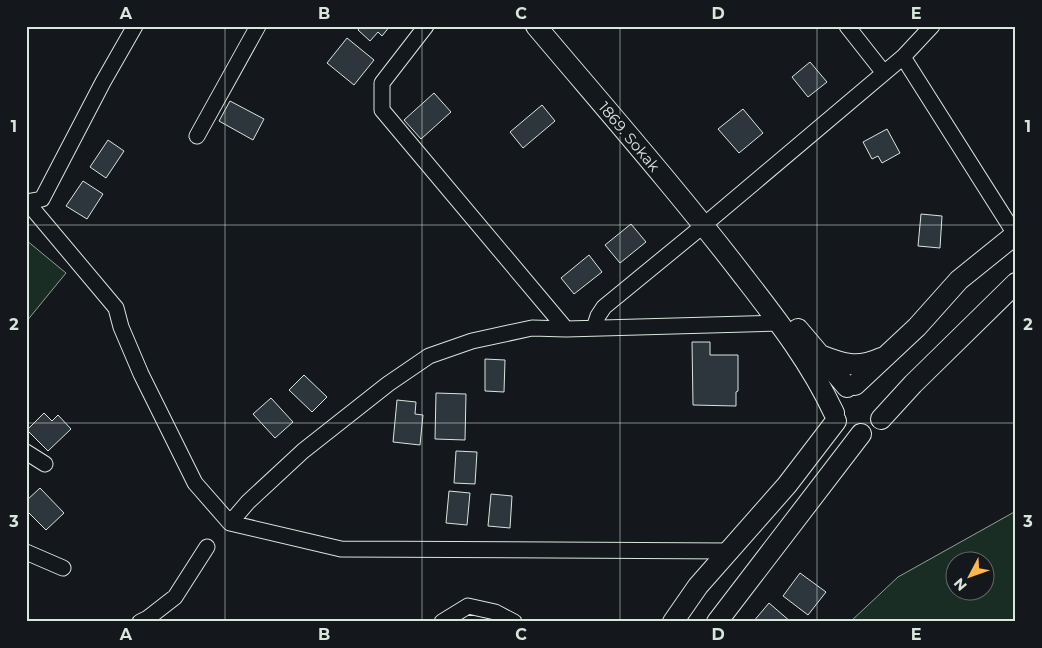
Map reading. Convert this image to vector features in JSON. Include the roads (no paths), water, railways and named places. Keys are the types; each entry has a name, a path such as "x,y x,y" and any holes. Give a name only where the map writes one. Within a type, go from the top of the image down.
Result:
{"main road":[{"name":"1869. Sokak","path":"536,26 722,248 814,372 835,417"},
{"path":"673,622 698,586 787,484 835,417 836,398 917,327 959,280 1015,234"},
{"name":"1869. Sokak","path":"722,248 798,329 820,356 851,386"},
{"path":"835,417 846,432 861,434 870,432 914,384 1016,283"},
{"path":"820,356 843,364 856,365 871,363 887,355"},
{"path":"851,386 864,386 878,395 882,403 881,419"},
{"path":"717,622 861,434"}],"street":[{"path":"135,26 103,82 42,199 26,202 116,308 121,327 141,374 195,483 230,523 341,549 730,550"},
{"path":"197,136 258,26"},
{"path":"426,26 382,83 382,110 566,329"},
{"path":"847,26 884,73"},
{"path":"594,328 598,316 604,307 704,226 903,57 932,26"},
{"path":"903,57 1015,234"},
{"path":"230,523 248,502 303,451 388,384 429,356 472,341 532,328 566,329 779,323"},
{"path":"26,452 45,464"},
{"path":"140,622 175,597 207,547"},
{"path":"26,552 63,568"},
{"path":"442,622 468,606 495,612 514,622"}]}
